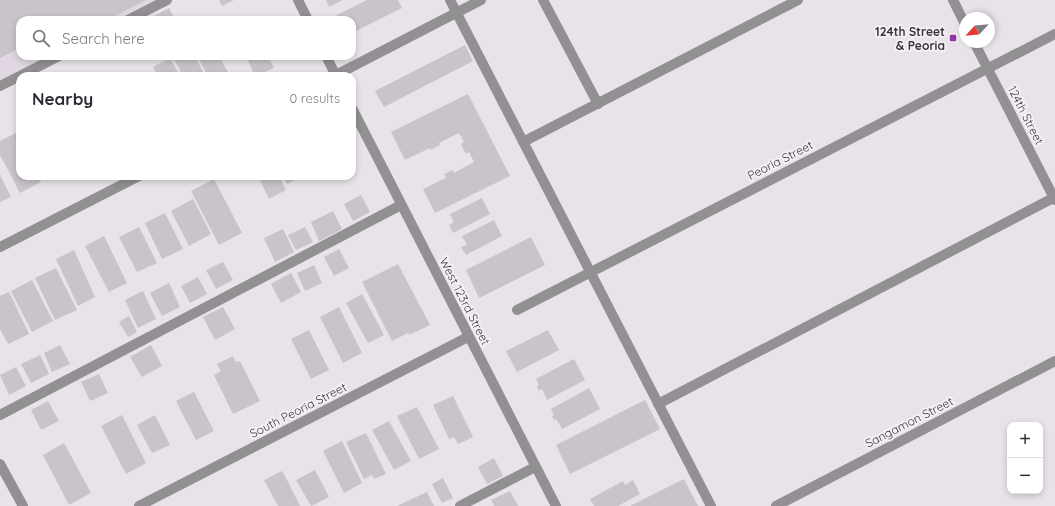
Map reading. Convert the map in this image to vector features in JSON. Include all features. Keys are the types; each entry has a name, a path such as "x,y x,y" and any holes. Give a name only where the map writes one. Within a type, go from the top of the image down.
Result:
{"street":[{"path":"136,16 167,0"},
{"path":"298,0 306,16"},
{"path":"450,0 711,506"},
{"path":"343,72 481,0"},
{"path":"543,0 598,104"},
{"path":"523,142 798,0"},
{"path":"953,0 959,12"},
{"name":"Peoria Street","path":"517,310 1055,34"},
{"name":"124th Street","path":"977,48 1055,198"},
{"path":"28,72 51,60"},
{"path":"328,60 333,72"},
{"path":"0,86 16,78"},
{"name":"West 123rd Street","path":"356,116 468,337 556,506"},
{"path":"0,247 131,180"},
{"path":"658,404 1055,198"},
{"path":"0,415 401,205"},
{"name":"South Peoria Street","path":"139,506 468,337"},
{"name":"Sangamon Street","path":"776,506 1055,361"},
{"path":"0,464 23,506"},
{"path":"460,506 535,467"}],"shaded area":[{"path":"0,0 161,0 130,16 16,16 16,60 45,60 23,72 16,72 16,76 0,84"}],"building":[{"path":"0,0 146,0 115,16 16,16 16,50 0,58"},
{"path":"219,0 234,0 222,6"},
{"path":"326,0 343,0 329,7"},
{"path":"367,0 398,0 402,8 356,31 356,16 335,16"},
{"path":"169,8 173,16 154,16"},
{"path":"465,45 473,61 384,107 375,91"},
{"path":"166,60 171,60 178,72 156,72 153,67"},
{"path":"175,60 197,60 203,72 181,72"},
{"path":"199,60 221,60 228,72 206,72"},
{"path":"248,60 270,60 274,68 264,72 253,72"},
{"path":"468,94 510,176 435,213 423,189 446,178 444,174 453,170 454,173 474,162 469,152 466,154 461,144 464,142 459,133 439,143 440,145 431,150 430,148 405,160 391,132"},
{"path":"16,133 16,180 40,180 41,182 20,193 0,155 0,141"},
{"path":"0,175 11,197 0,202"},
{"path":"215,180 242,233 219,245 191,191"},
{"path":"260,180 281,180 286,190 269,199"},
{"path":"284,180 294,180 287,184"},
{"path":"361,195 370,212 353,221 344,204"},
{"path":"482,198 490,214 453,233 449,225 454,222 450,214"},
{"path":"193,199 211,234 189,246 171,211"},
{"path":"333,211 342,229 319,241 311,222"},
{"path":"165,213 183,249 162,259 145,223"},
{"path":"494,220 502,236 466,255 461,247 467,245 462,236"},
{"path":"139,227 157,263 137,272 119,237"},
{"path":"305,227 313,242 296,250 288,235"},
{"path":"283,229 294,252 275,262 264,238"},
{"path":"104,236 127,283 109,292 85,246"},
{"path":"531,237 545,265 479,298 466,270"},
{"path":"339,249 349,268 334,276 324,257"},
{"path":"74,250 95,297 78,306 56,259"},
{"path":"223,262 233,280 216,289 206,270"},
{"path":"398,264 430,325 392,341 362,282"},
{"path":"314,265 322,283 305,291 297,273"},
{"path":"56,268 77,310 55,320 35,278"},
{"path":"291,273 301,292 281,303 271,284"},
{"path":"198,277 207,294 190,303 181,286"},
{"path":"32,280 53,321 32,332 11,291"},
{"path":"169,283 180,307 162,316 150,293"},
{"path":"143,291 156,319 138,328 125,300"},
{"path":"9,292 29,334 8,344 0,329 0,296"},
{"path":"362,294 384,335 368,343 346,303"},
{"path":"223,307 235,329 215,340 203,317"},
{"path":"339,307 362,353 343,363 320,317"},
{"path":"129,316 137,332 128,337 119,322"},
{"path":"309,330 329,370 311,379 291,339"},
{"path":"548,330 559,350 517,372 506,351"},
{"path":"60,345 70,364 52,372 44,353"},
{"path":"151,345 162,366 142,377 130,357"},
{"path":"40,355 49,374 31,383 21,364"},
{"path":"233,356 236,362 240,361 260,401 233,414 214,375 221,371 217,364"},
{"path":"574,359 585,380 547,400 542,389 539,391 537,386 539,385 536,379"},
{"path":"16,367 26,386 9,395 0,375"},
{"path":"99,374 108,393 90,401 81,382"},
{"path":"589,388 600,409 562,429 556,419 554,420 552,416 554,415 551,409"},
{"path":"194,392 214,431 196,440 176,401"},
{"path":"453,396 473,437 458,444 454,437 449,439 433,405"},
{"path":"645,400 660,429 570,474 556,445"},
{"path":"48,401 59,421 41,430 31,410"},
{"path":"417,407 439,449 419,459 397,416"},
{"path":"122,415 146,463 126,474 101,426"},
{"path":"155,415 170,445 152,453 137,425"},
{"path":"389,421 411,461 394,470 372,430"},
{"path":"366,433 386,474 374,479 372,475 364,479 346,442"},
{"path":"342,441 362,483 344,493 323,451"},
{"path":"64,443 91,493 69,505 43,455"},
{"path":"494,458 503,476 487,484 478,467"},
{"path":"315,470 329,497 311,506 296,480"},
{"path":"282,471 300,506 278,506 264,480"},
{"path":"443,478 453,498 442,503 432,484"},
{"path":"684,479 698,506 630,506"},
{"path":"633,480 640,494 618,506 594,506 590,499 623,481 625,485"},
{"path":"510,491 518,506 494,506 491,500"},
{"path":"427,492 434,506 397,506"}],"place":[{"name":"124th Street & Peoria","path":"953,38"}]}
